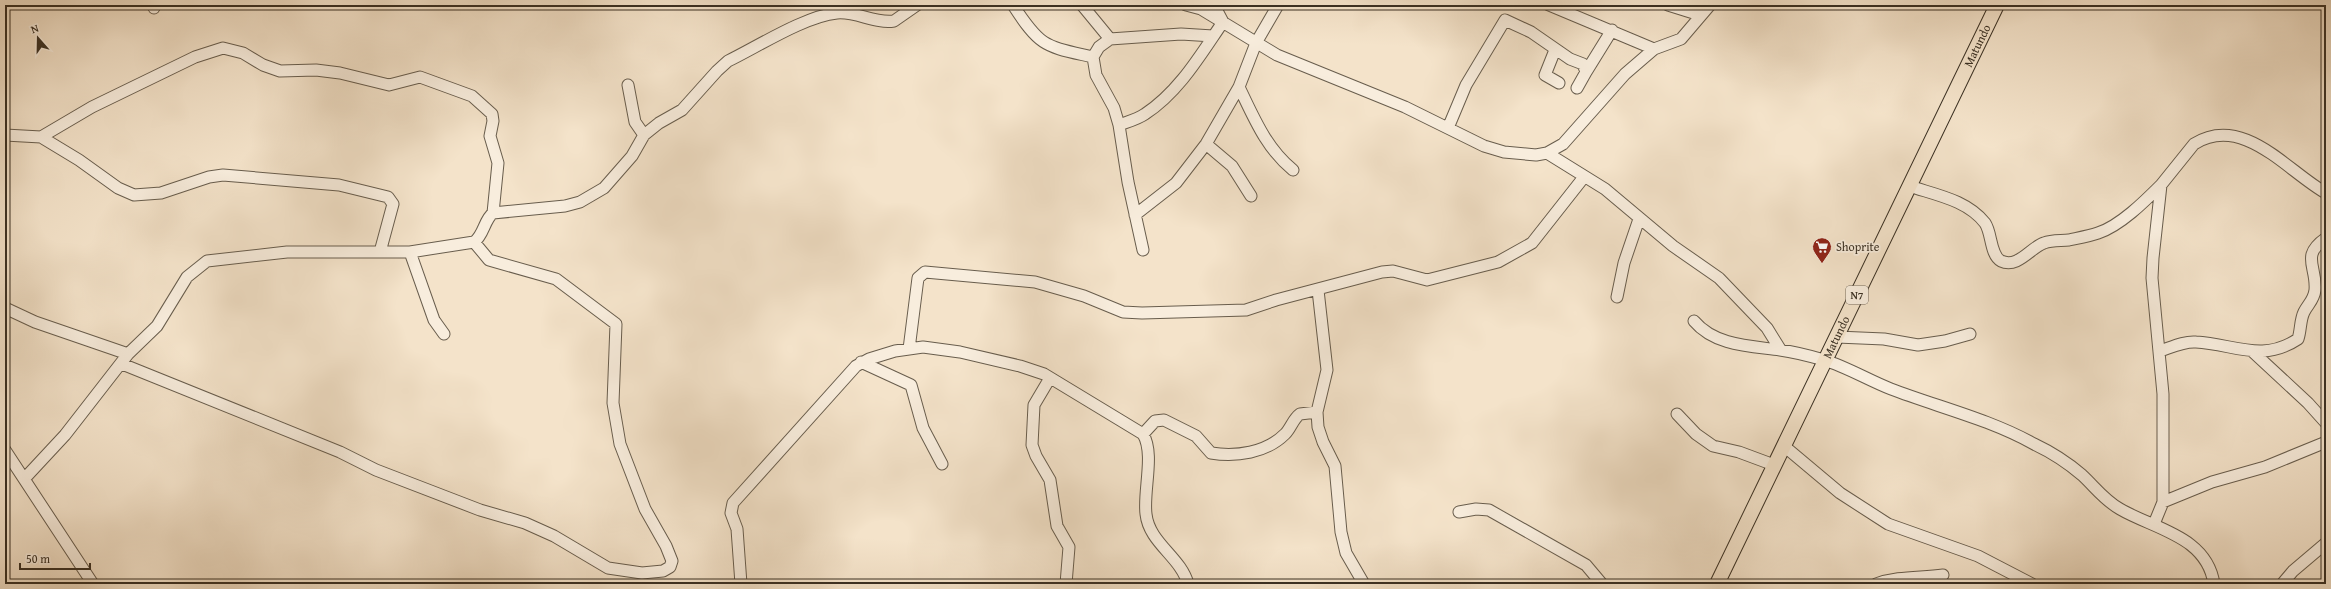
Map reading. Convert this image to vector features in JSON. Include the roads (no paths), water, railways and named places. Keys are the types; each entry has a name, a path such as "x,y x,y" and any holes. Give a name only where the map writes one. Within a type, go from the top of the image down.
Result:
{"main road":[{"name":"Matundo","path":"1717,584 1997,5"}],"street":[{"path":"24,478 65,434 125,359 156,326 188,277 207,261 287,252 348,254 410,252 474,242 479,237 489,216 494,213 550,209 580,202 604,188 632,156 644,135 659,123 682,110 728,61 813,19 835,13 852,12 894,21 917,5"},
{"path":"1014,5 1034,35 1043,43 1093,57"},
{"path":"1082,5 1110,39"},
{"path":"1186,5 1201,9 1277,55 1405,107 1484,146 1504,152 1524,155 1547,153 1563,144 1625,74 1654,49 1681,39 1710,5"},
{"path":"1214,5 1223,22"},
{"path":"1135,215 1176,183 1206,144 1239,87 1256,43 1278,5"},
{"path":"1549,5 1612,30 1654,49"},
{"path":"1668,5 1700,15"},
{"path":"1448,128 1466,85 1505,20 1531,32 1555,50 1583,64 1586,72"},
{"path":"1119,125 1144,115 1163,99 1188,72 1223,22"},
{"path":"1577,88 1612,30"},
{"path":"1144,250 1135,215 1119,125 1114,108 1096,75 1093,57 1099,47 1110,39 1181,34 1213,36"},
{"path":"41,137 92,107 188,60 207,52 223,48 242,53 263,65 280,71 316,70 340,73 389,85 420,77 472,96 492,114 493,121 490,136 498,163 494,213"},
{"path":"1555,50 1545,75 1559,83"},
{"path":"628,85 635,122 644,135"},
{"path":"1239,87 1267,142 1281,160 1293,170"},
{"path":"5,135 41,137 79,160 118,188 134,195 162,193 209,177 224,175 339,185 388,197 393,204 380,252"},
{"path":"1909,186 1960,203 1978,215 1991,233 1996,256 2003,262 2010,263 2016,261 2043,243 2068,240 2099,232 2116,224 2146,201 2194,144 2201,140 2228,136 2250,141 2265,148 2304,180 2326,193"},
{"path":"1206,144 1232,166 1251,196"},
{"path":"1547,153 1605,189 1639,219 1719,278 1767,328 1780,350"},
{"path":"909,349 918,278 925,272 1034,282 1132,313 1236,311 1382,272 1393,271 1427,280 1498,262 1532,243 1584,177"},
{"path":"2154,524 2163,502 2163,394 2152,278 2161,185"},
{"path":"1617,297 1624,263 1639,219"},
{"path":"2160,350 2181,343 2196,342 2253,352 2278,350 2298,339 2304,312 2313,300 2315,289 2310,259 2312,251 2326,238"},
{"path":"5,308 340,452 376,470 480,510 525,523 554,536 608,568 642,573 663,571 670,567 672,561 642,502 623,454 614,415 616,324 556,279 489,260 474,242"},
{"path":"410,252 434,320 444,334"},
{"path":"1318,290 1327,370 1317,412 1320,435 1336,474 1341,532 1346,553 1364,584"},
{"path":"1694,321 1705,331 1731,342 1766,349 1780,350 1825,360 1891,389 1933,402 2034,443 2083,476 2102,497 2113,505 2186,541 2202,555 2213,577 2214,584"},
{"path":"1837,337 1884,339 1918,345 1945,342 1970,334"},
{"path":"741,584 737,529 731,513 733,503 861,362 909,349 923,347 960,352 1040,372 1142,434 1148,447 1146,514 1148,524 1155,536 1181,567 1188,584"},
{"path":"2253,352 2308,403 2326,423"},
{"path":"861,362 912,385 923,428 942,464"},
{"path":"1050,378 1034,405 1032,445 1036,456 1050,480 1056,526 1069,547 1066,584"},
{"path":"1142,434 1155,421 1164,420 1196,436 1211,453 1239,454 1266,447 1285,434 1300,414 1317,412"},
{"path":"1676,414 1696,434 1713,446 1739,452 1774,465"},
{"path":"2163,502 2212,482 2265,467 2326,442"},
{"path":"1784,446 1840,493 1888,524 1978,556 2032,584"},
{"path":"5,450 93,584"},
{"path":"1459,512 1489,510 1586,565 1602,584"},
{"path":"2282,584 2293,571 2326,543"},
{"path":"1876,584 1903,578 1924,578 1943,574"}],"place":[{"name":"Shoprite","path":"1822,264"}]}
